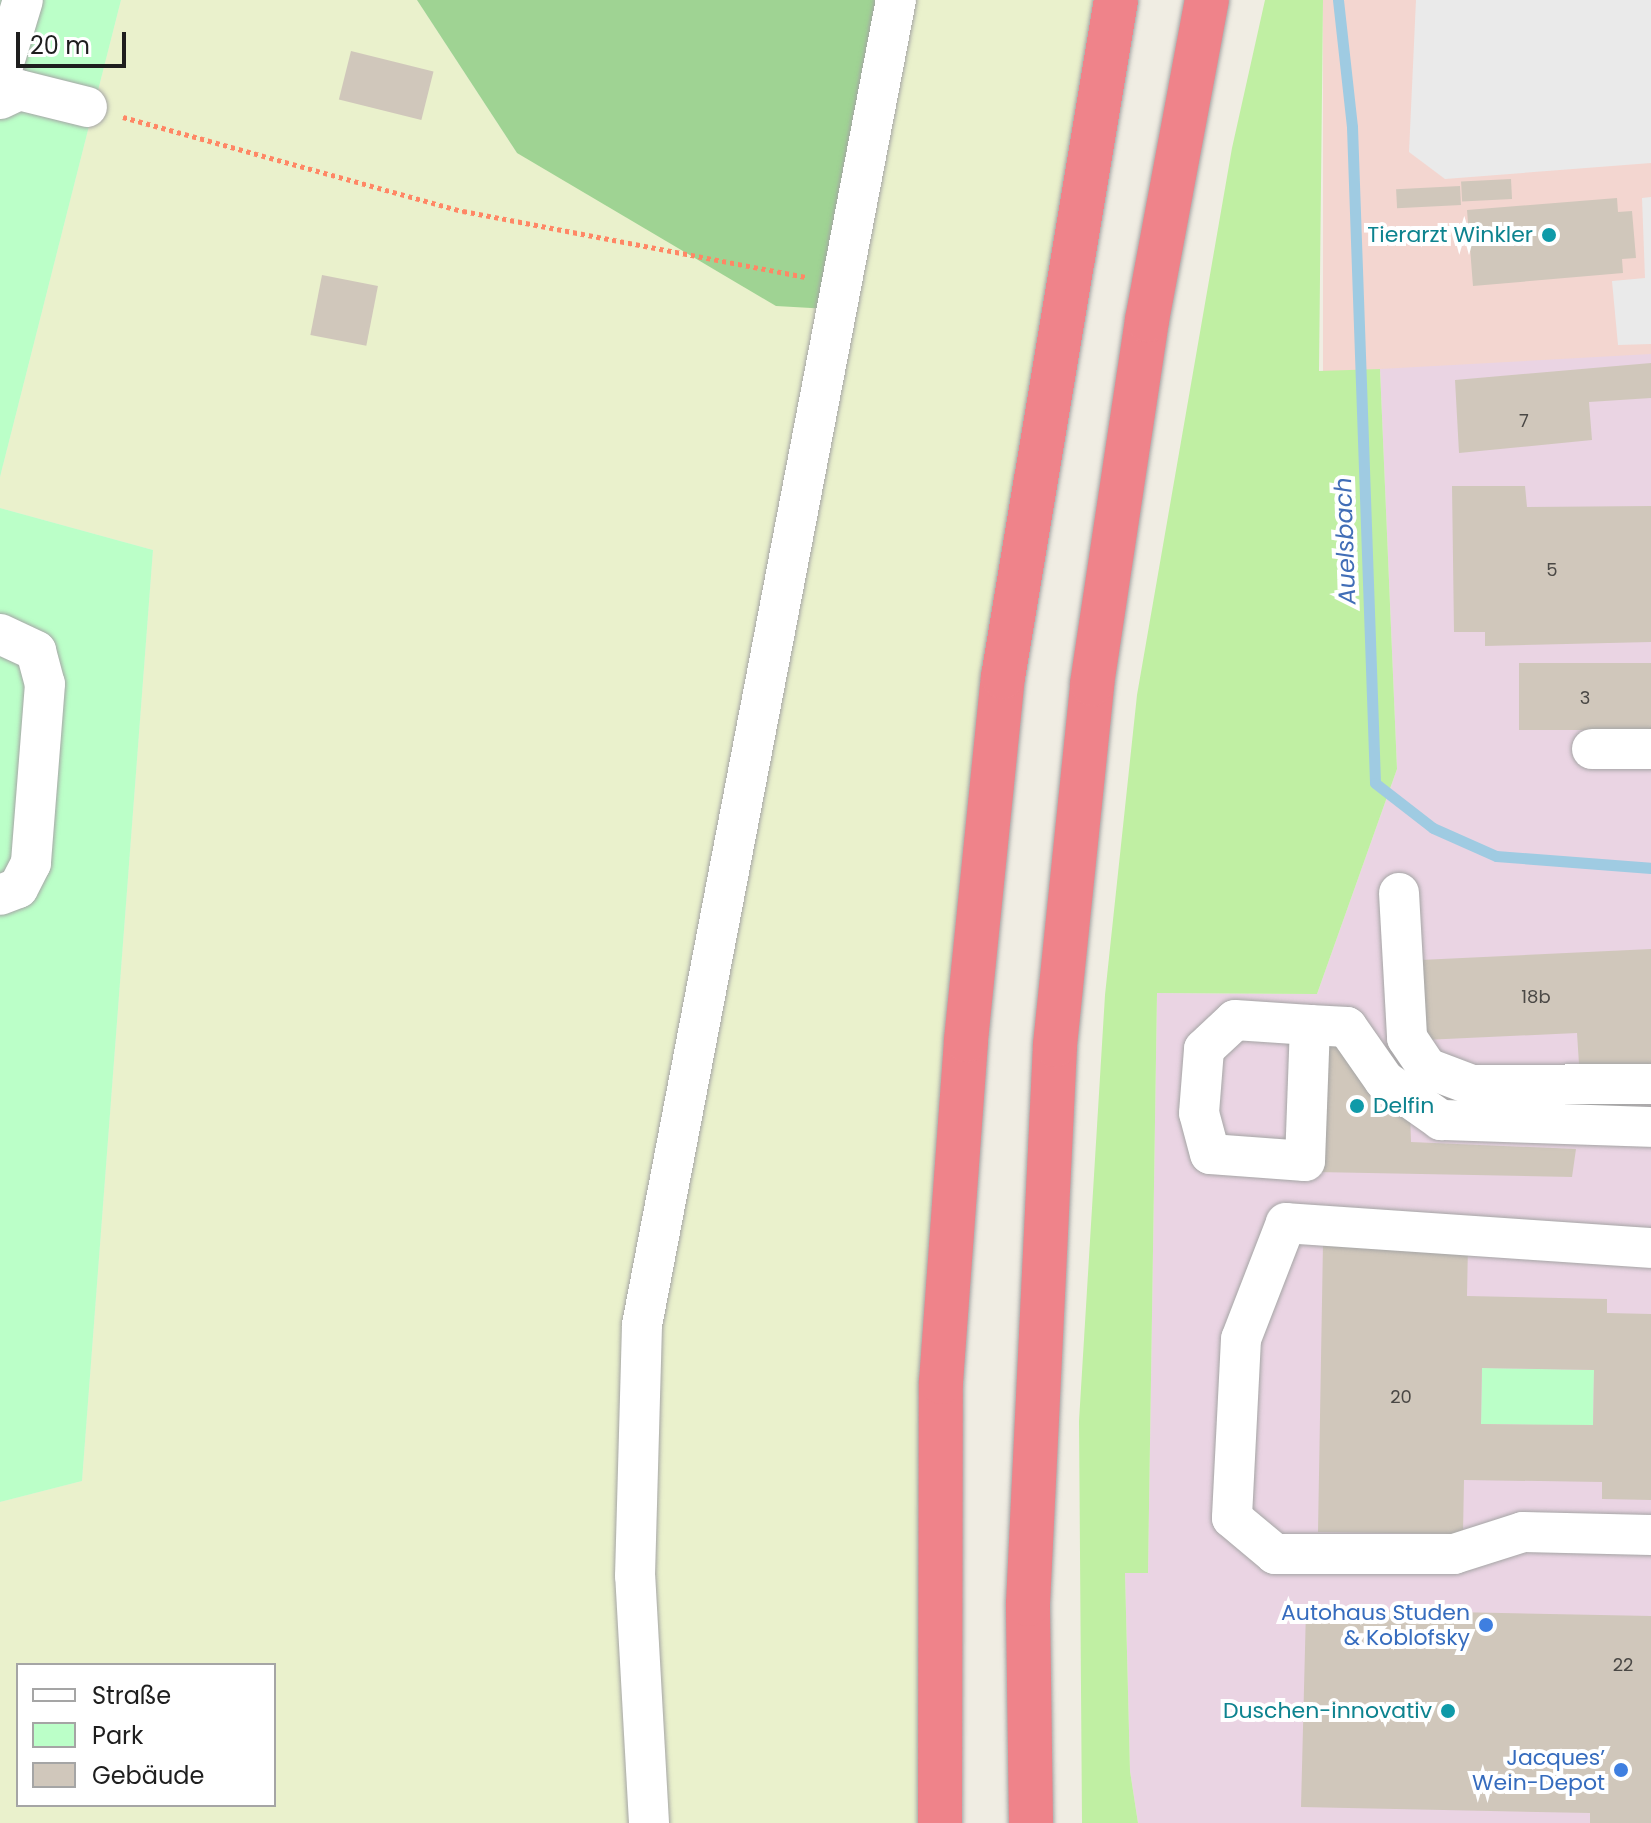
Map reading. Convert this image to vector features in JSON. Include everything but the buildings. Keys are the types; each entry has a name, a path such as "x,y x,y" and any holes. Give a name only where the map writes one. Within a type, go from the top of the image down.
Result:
{"highway":[{"path":"940,1823 941,1382 966,1040 1003,677 1116,0"},
{"path":"1031,1823 1028,1604 1055,1045 1092,684 1147,320 1207,0"}],"lane":[{"path":"0,76 23,0"},
{"path":"649,1823 635,1576 642,1325 839,283 896,0"},
{"path":"0,99 19,90 87,107"},
{"path":"0,634 36,651 45,684 31,863 18,888 0,895"},
{"path":"1592,749 1651,749"},
{"path":"1399,893 1407,1038 1427,1068 1472,1085 1651,1084"},
{"path":"1310,1025 1347,1027 1384,1080 1441,1120 1651,1127"},
{"path":"1651,1248 1286,1223 1241,1339 1232,1518 1275,1554 1454,1554 1523,1532 1651,1535"}],"path":[{"path":"87,107 463,211 839,283"}],"shaded area":[{"path":"1323,0 1651,0 1651,372 1323,372"},
{"path":"1416,0 1651,0 1651,163 1445,179 1409,152"},
{"path":"1651,197 1651,344 1618,345 1612,281 1645,278 1642,198"},
{"path":"1651,354 1651,1823 1138,1823 1130,1771 1125,1573 1148,1572 1157,993 1317,994 1397,769 1380,369"}],"green space":[{"path":"0,0 121,0 0,477"},
{"path":"121,0 417,0 517,153 893,0 1105,0 993,671 940,1823 0,1823 0,1502 82,1481 153,550 0,508 0,477"},
{"path":"417,0 891,0 829,309 776,306 517,153"},
{"path":"1265,0 1323,0 1319,371 1380,369 1397,769 1317,994 1157,993 1148,1573 1125,1573 1130,1771 1138,1823 1082,1823 1079,1421 1105,995 1137,695 1232,148"},
{"path":"0,508 153,550 82,1481 0,1502"},
{"path":"1482,1368 1594,1370 1593,1426 1481,1424"}],"waterway":[{"name":"Auelsbach","path":"1338,0 1352,127 1375,783 1433,828 1496,856 1651,868"}],"place":[{"name":"Tierarzt Winkler","path":"1549,235"},
{"name":"Delfin","path":"1357,1106"},
{"name":"Autohaus Studen & Koblofsky","path":"1486,1625"},
{"name":"Duschen-innovativ","path":"1448,1711"},
{"name":"Jacques’ Wein-Depot","path":"1621,1770"}]}
